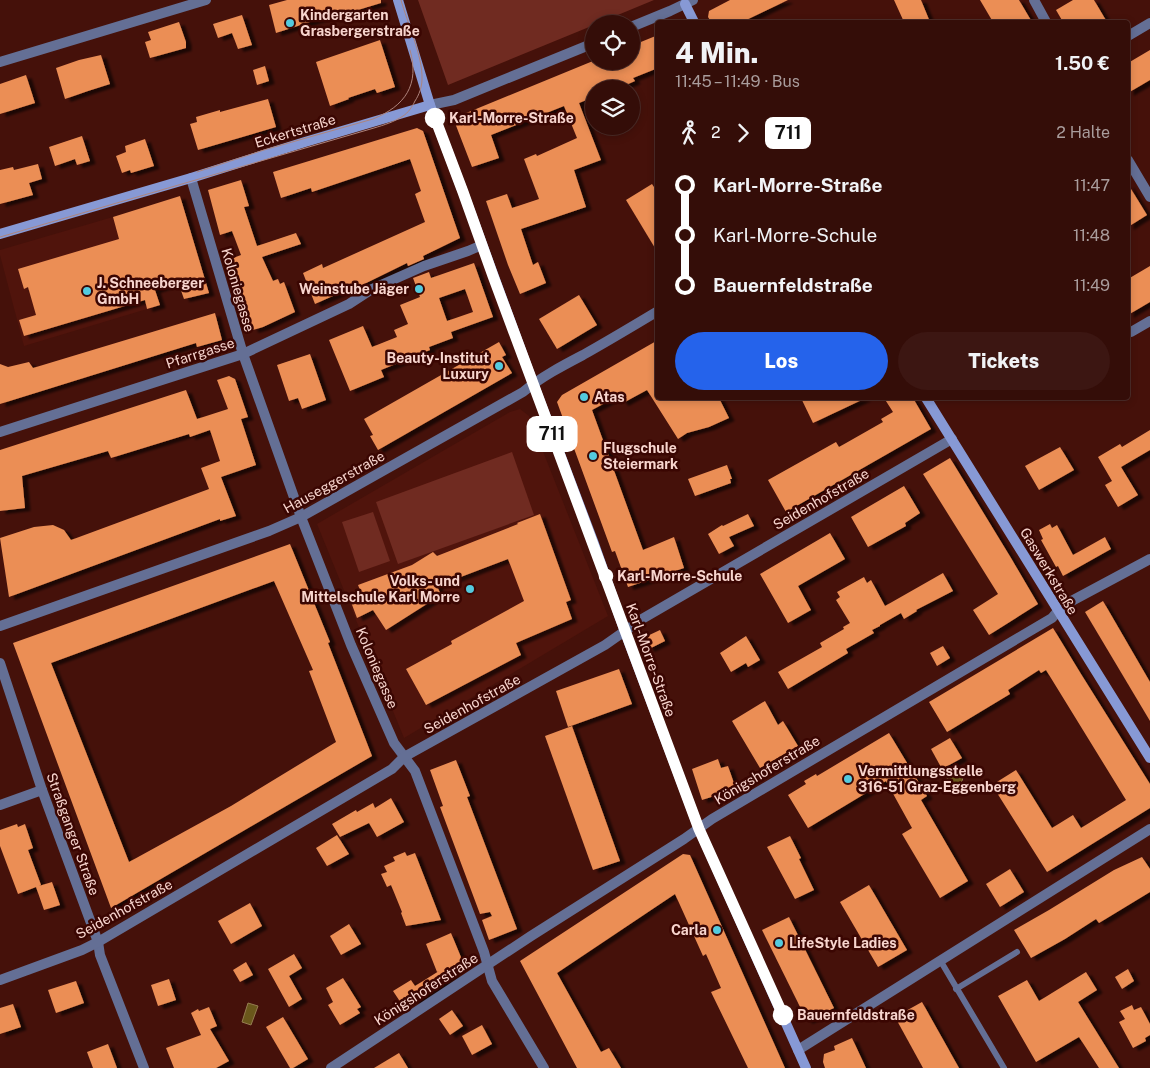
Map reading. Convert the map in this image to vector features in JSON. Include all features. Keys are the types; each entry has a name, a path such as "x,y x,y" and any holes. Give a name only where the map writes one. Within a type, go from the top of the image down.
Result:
{"main road":[{"name":"Karl-Morre-Straße","path":"398,0 430,105 699,829 806,1068"},
{"path":"687,1 693,20"},
{"name":"Eckertstraße","path":"0,234 430,105"},
{"name":"Gaswerkstraße","path":"927,400 1150,758"}],"street":[{"path":"0,62 206,0"},
{"path":"1034,0 1045,20"},
{"path":"640,24 687,1"},
{"path":"1130,35 1150,23"},
{"name":"Eckertstraße","path":"430,105 454,100 585,47"},
{"path":"1130,163 1150,197"},
{"name":"Koloniegasse","path":"191,178 243,354 301,517 351,645 394,743 415,771 484,952 492,980 544,1068"},
{"name":"Pfarrgasse","path":"0,432 243,354 350,304 372,289 424,266 482,245"},
{"name":"Hauseggerstraße","path":"0,626 269,531 301,517 523,392 533,384 655,313"},
{"path":"1131,332 1150,321"},
{"name":"Seidenhofstraße","path":"0,980 82,950 98,942 392,769 404,757 605,646 642,619 952,439"},
{"name":"Königshoferstraße","path":"331,1068 712,819 1052,618 1066,604 1150,559"},
{"name":"Straßganger Straße","path":"0,663 42,790 98,942 100,955 144,1068"},
{"path":"0,805 42,790"},
{"path":"798,1050 1150,829"}],"lane":[{"path":"956,989 1017,952"},
{"path":"940,960 1004,1068"}],"shaded area":[{"path":"418,0 654,0 618,15 585,15 585,29 448,85"},
{"path":"113,217 120,242 132,257 147,309 24,346 0,250"},
{"name":"Volks- und Mittelschule Karl Morre","path":"520,409 529,416 608,616 404,738 317,524 510,412"},
{"path":"512,452 534,515 398,564 376,502"},
{"path":"373,512 390,561 359,572 342,522"},
{"path":"955,769 961,771 963,777 961,783 955,785 949,783 947,777 949,771"},
{"path":"248,1003 258,1006 251,1025 242,1022"}],"building":[{"name":"Kindergarten Grasbergerstraße","path":"287,0 381,0 381,3 348,13 347,10 276,33 269,5"},
{"path":"730,0 788,0 746,20 710,20 708,17 709,11"},
{"path":"894,0 921,0 929,20 903,20"},
{"path":"980,0 1019,0 1031,20 992,20"},
{"path":"1073,0 1094,0 1106,20 1062,20 1056,10"},
{"path":"242,15 252,45 238,49 232,33 218,38 213,24"},
{"path":"179,22 186,42 186,48 150,58 145,42 151,40 148,32"},
{"path":"655,36 655,69 633,78 634,80 585,80 585,101 579,103 585,119 585,135 591,135 601,160 574,170 586,207 521,229 533,265 538,262 546,283 520,294 486,201 507,194 512,208 539,199 524,159 536,154 537,156 577,138 564,106 491,135 499,158 472,167 455,123 459,116 585,64 585,70 640,70 640,42"},
{"path":"380,40 395,87 377,93 375,89 330,106 316,62"},
{"path":"1150,50 1150,80 1130,92 1130,62"},
{"path":"101,55 110,84 65,99 56,68"},
{"path":"265,66 269,81 257,85 253,70"},
{"path":"26,75 35,103 0,114 0,84"},
{"path":"268,99 276,127 198,150 190,124 197,122 196,117"},
{"path":"417,128 423,131 460,238 423,256 424,259 408,266 407,263 356,288 355,286 315,304 303,273 322,264 323,268 425,222 415,194 421,191 410,159 312,192 311,188 281,198 273,172"},
{"path":"82,136 90,161 77,165 75,159 55,166 49,147"},
{"path":"145,139 154,166 131,173 130,170 122,173 116,156 126,152 125,146"},
{"path":"38,164 42,179 29,183 33,195 0,204 0,170 13,167 14,170"},
{"path":"241,180 249,206 244,207 257,246 296,233 301,244 262,257 273,281 278,279 280,284 284,282 295,312 253,330 233,268 235,266 233,258 241,255 232,231 220,235 208,190"},
{"path":"652,184 655,188 655,248 626,200"},
{"path":"1130,187 1147,215 1130,226"},
{"path":"180,196 209,293 184,299 178,282 155,290 160,305 147,309 145,300 24,336 19,320 36,315 28,287 24,289 18,269 119,239 113,217"},
{"path":"474,263 493,317 451,332 453,338 429,347 430,350 381,370 384,377 350,391 329,340 363,326 372,347 397,337 394,330 408,324 400,305 420,297 413,278 429,272 431,278","holes":["465,289 473,312 447,321 439,298"]},
{"path":"1150,266 1150,302 1130,314 1130,278"},
{"path":"579,295 597,325 557,349 539,319"},
{"path":"215,313 222,340 197,347 196,343 0,404 0,364 8,367 29,362 33,368"},
{"path":"499,342 506,355 502,357 512,373 378,450 370,436 373,435 364,419"},
{"path":"655,342 655,400 720,400 729,418 709,427 687,433 678,439 647,390 623,403 618,396 592,410 643,550 674,537 684,568 628,587 615,551 612,552 557,402 562,395"},
{"path":"310,354 326,400 302,409 298,398 289,401 277,365"},
{"path":"229,376 235,379 248,417 241,419 256,465 221,477 236,516 220,521 220,519 9,597 0,538 34,527 53,525 64,530 71,540 209,489 201,468 220,461 210,430 190,437 189,434 111,458 108,451 22,476 25,508 0,511 0,450 186,390 197,419 228,409 217,380"},
{"path":"802,400 862,400 813,423"},
{"path":"885,400 914,400 931,429 786,512 768,480 836,442 839,447 883,422 881,419 893,412"},
{"path":"1150,430 1150,450 1121,467 1138,495 1118,507 1105,485 1112,481 1098,457 1120,444 1122,447"},
{"path":"1060,447 1074,470 1039,490 1025,466"},
{"path":"950,458 1038,604 989,635 973,610 998,594 923,474"},
{"path":"727,465 732,479 730,479 731,483 695,496 688,479"},
{"path":"904,486 920,513 905,523 906,526 868,547 851,517"},
{"path":"540,514 571,600 566,602 572,619 516,643 521,655 426,705 406,669 452,644 451,641 524,601 508,559 437,586 441,595 386,630 373,610 357,618 348,594 360,590 358,585 412,565 433,552 437,556"},
{"path":"748,514 754,526 729,537 734,546 719,554 708,534 722,525"},
{"path":"1050,524 1052,528 1057,525 1073,555 1105,537 1111,549 1063,576 1041,540 1043,539 1039,530"},
{"path":"830,533 845,559 798,586 811,610 788,623 760,574"},
{"path":"290,544 330,642 328,643 372,756 111,908 13,643","holes":["274,581 313,670 309,671 336,742 231,806 129,862 51,663"]},
{"path":"943,573 953,591 916,610 904,619 901,613 880,625 872,630 874,633 846,649 848,653 788,689 778,672 822,647 820,643 844,629 843,627 850,623 836,600 840,597 837,592 864,577 867,583 871,580 885,606"},
{"path":"1103,601 1150,682 1150,721 1085,612"},
{"path":"1053,628 1150,784 1150,808 1047,872 992,785 1016,770 1052,828 1073,815 1081,828 1126,800 1046,670 1041,673 1039,670 1008,690 1010,694 947,732 929,702"},
{"path":"660,630 665,641 649,649 643,638"},
{"path":"746,636 760,660 748,667 746,663 731,672 720,653"},
{"path":"943,646 950,658 937,666 930,653"},
{"path":"619,669 632,704 568,727 556,691"},
{"path":"765,701 778,725 783,721 798,746 760,768 732,721"},
{"path":"572,726 620,861 593,870 545,736"},
{"path":"889,733 927,796 921,800 968,881 940,898 902,834 912,828 886,781 808,828 788,795 806,784 804,781 816,774 817,776"},
{"path":"950,738 962,758 942,769 931,749"},
{"path":"718,759 721,768 728,766 736,789 702,800 692,769"},
{"path":"456,760 470,796 467,797 517,929 489,940 482,920 492,916 490,912 480,914 440,807 443,806 430,770"},
{"path":"391,798 404,822 377,837 369,823 340,837 332,824 356,810 357,812 373,803 375,808"},
{"path":"17,824 18,827 25,824 33,848 28,850 41,885 39,886 52,882 60,905 44,910 36,887 18,894 0,846 0,830"},
{"path":"337,835 349,854 327,866 316,848"},
{"path":"790,836 814,890 795,899 767,847"},
{"path":"405,852 407,856 415,853 441,920 406,926 391,885 387,887 381,874 387,872 384,866 395,861 393,857"},
{"path":"683,854 690,855 785,1068 748,1068 711,992 721,988 706,954 703,956 675,894 557,973 601,1052 609,1048 621,1068 577,1068 520,961"},
{"path":"1142,857 1150,869 1150,892 1099,923 1096,919 1031,958 1014,930 1114,870"},
{"path":"1010,869 1024,892 1000,907 986,884"},
{"path":"869,885 907,950 878,967 840,902"},
{"path":"250,903 262,926 231,944 218,921"},
{"path":"789,917 834,1008 807,1021 762,930"},
{"path":"349,924 361,944 341,955 330,936"},
{"path":"451,933 463,962 450,967 454,973 439,988 431,990 415,1002 412,998 401,1003 393,991 411,980 415,986 439,971 437,972 426,944"},
{"path":"294,954 302,968 289,976 302,999 289,1007 268,969"},
{"path":"246,962 253,975 240,982 233,970"},
{"path":"1128,969 1134,981 1122,989 1115,977"},
{"path":"1086,972 1097,990 1078,1002 1119,1068 1099,1068 1079,1037 1036,1062 998,996 1027,980 1039,1001"},
{"path":"343,978 361,1007 357,1009 360,1013 340,1025 328,1005 333,1002 326,988"},
{"path":"169,979 176,1000 158,1006 151,985"},
{"path":"76,981 84,1003 56,1013 48,990"},
{"path":"922,1002 959,1068 923,1068 895,1017"},
{"path":"13,1004 21,1027 0,1034 0,1008"},
{"path":"1132,1005 1134,1010 1141,1007 1150,1024 1150,1035 1145,1038 1146,1041 1133,1048 1119,1022 1125,1019 1120,1011"},
{"path":"209,1007 217,1026 210,1029 229,1061 216,1068 174,1068 166,1048 201,1035 191,1013 198,1009 199,1011"},
{"path":"452,1010 463,1026 450,1035 439,1019"},
{"path":"283,1017 308,1059 293,1068 290,1068 266,1027"},
{"path":"482,1025 492,1044 472,1055 462,1036"},
{"path":"852,1038 866,1068 825,1068 823,1062 824,1054 835,1050 834,1046"},
{"path":"108,1044 117,1068 93,1068 87,1052"},
{"path":"399,1053 408,1068 374,1068"}],"tram line":[{"path":"0,237 374,128 400,118 413,105 420,91 422,79 420,60 401,0"},
{"path":"197,172 264,150 373,119 384,114 401,101 411,84 413,62 410,50"}],"bus line":[{"name":"711","path":"435,118 699,829 783,1015"}],"place":[{"name":"Kindergarten Grasbergerstraße","path":"290,23"},
{"name":"Karl-Morre-Straße","path":"435,118"},
{"name":"Weinstube Jäger","path":"419,289"},
{"name":"J. Schneeberger GmbH","path":"87,291"},
{"name":"Beauty-Institut Luxury","path":"499,366"},
{"name":"Atas","path":"584,397"},
{"name":"Flugschule Steiermark","path":"593,456"},
{"name":"Karl-Morre-Schule","path":"606,576"},
{"name":"Volks- und Mittelschule Karl Morre","path":"470,589"},
{"name":"Vermittlungsstelle 316-51 Graz-Eggenberg","path":"848,779"},
{"name":"Carla","path":"717,930"},
{"name":"LifeStyle Ladies","path":"779,943"},
{"name":"Bauernfeldstraße","path":"783,1015"}]}
